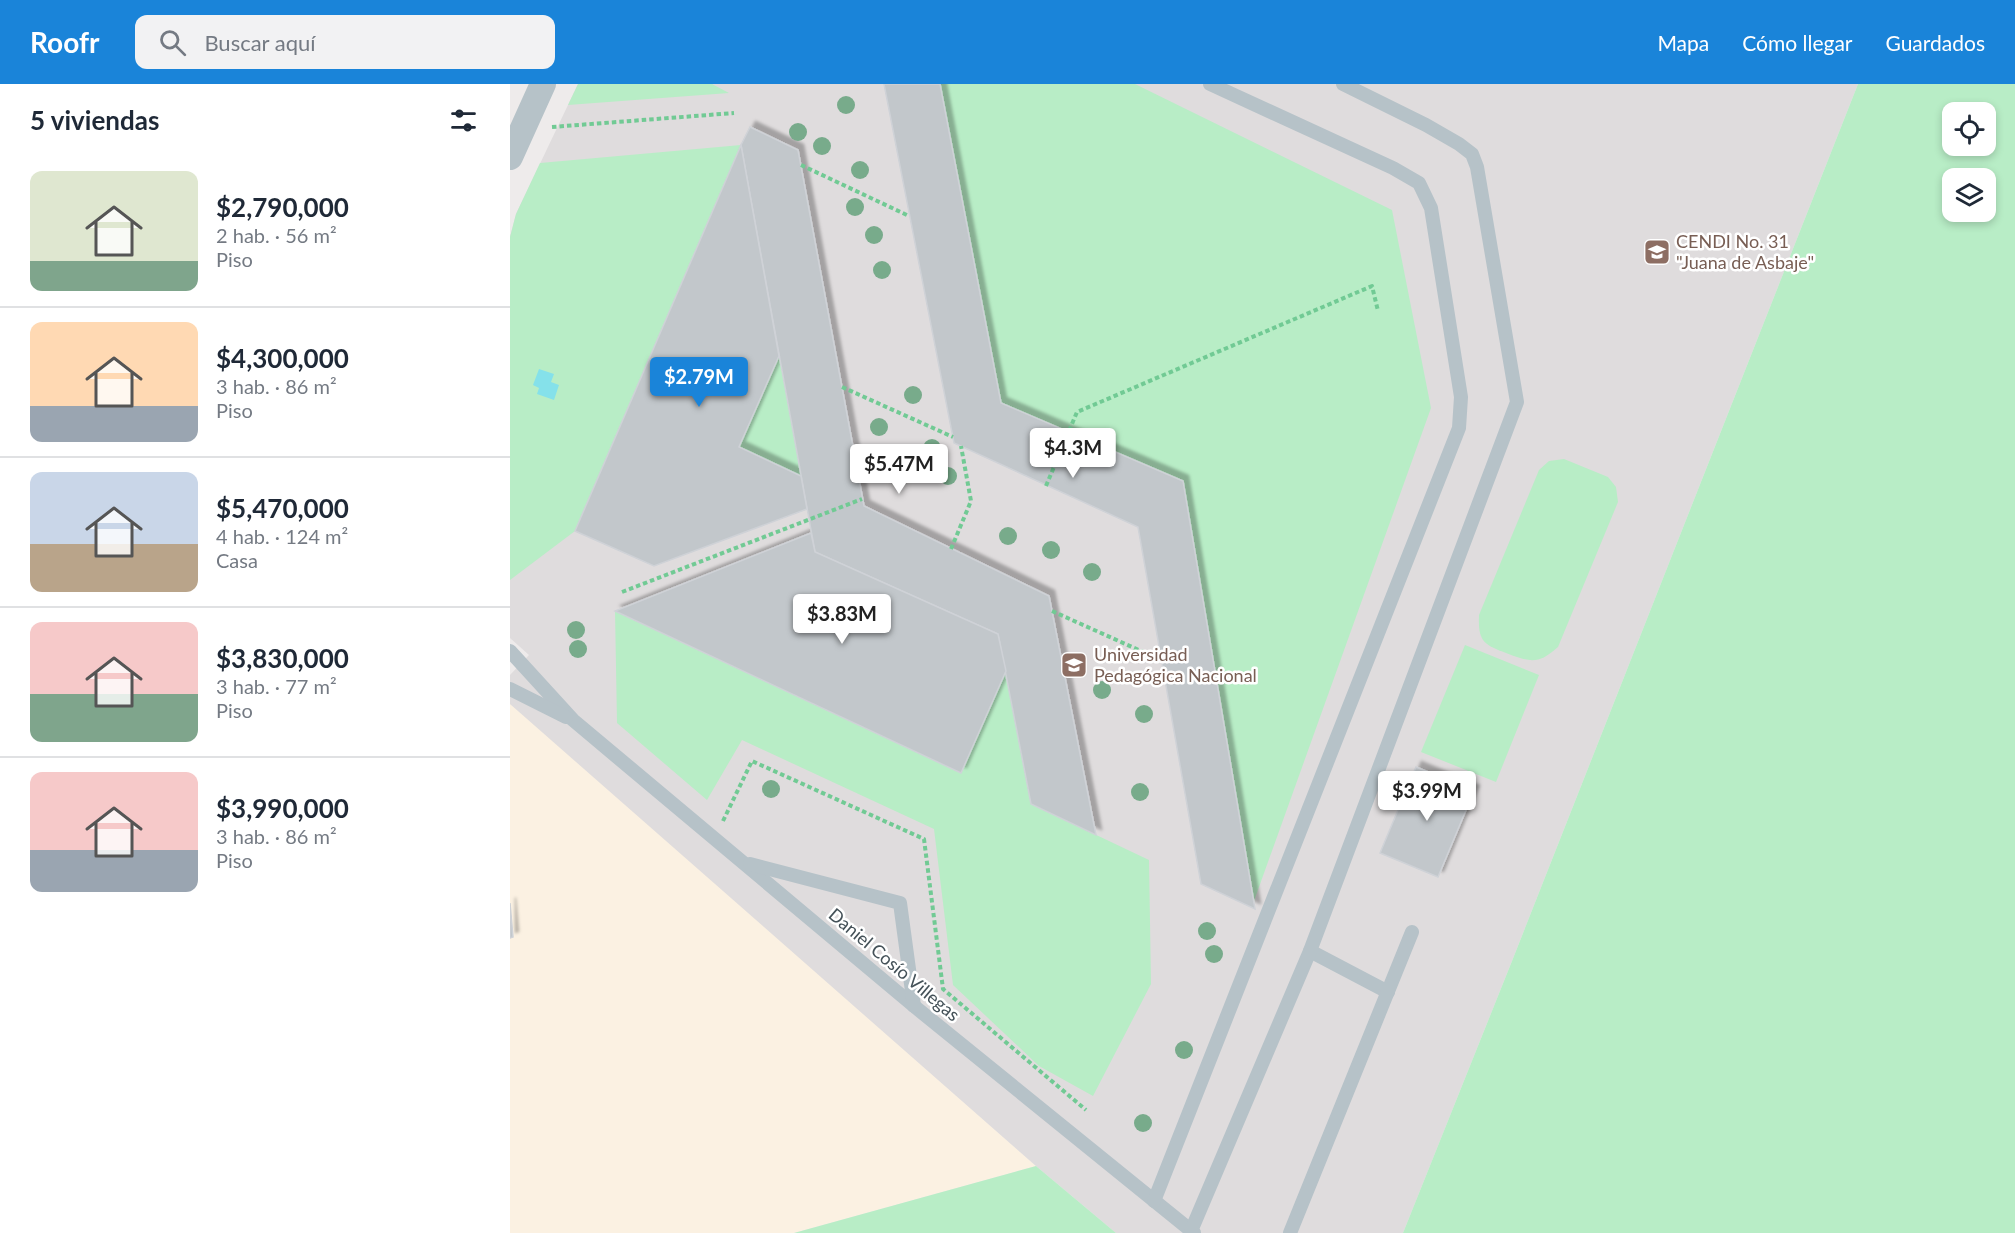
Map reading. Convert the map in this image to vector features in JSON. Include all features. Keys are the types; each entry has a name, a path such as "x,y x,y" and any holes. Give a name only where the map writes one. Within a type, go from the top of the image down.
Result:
{"street":[{"path":"510,157 543,84"}],"lane":[{"path":"1154,1201 1459,428 1461,397 1431,208 1419,183 1393,168 1210,84"},
{"path":"1192,1232 1310,951 1517,402 1477,167 1472,154 1460,144 1426,125 1343,84"},
{"name":"Daniel Cosío Villegas","path":"510,651 573,720 914,1006 1192,1232"},
{"name":"Daniel Cosío Villegas","path":"510,689 573,720"},
{"path":"745,863 900,903 914,1006"},
{"path":"1290,1233 1412,932"},
{"path":"1310,951 1388,992"}],"path":[{"path":"547,128 734,113"},
{"path":"801,165 909,216"},
{"path":"1046,486 1077,412 1372,286 1377,311"},
{"path":"842,387 953,437"},
{"path":"951,549 971,501 961,446"},
{"path":"622,592 862,499"},
{"path":"1052,611 1161,660"}],"shaded area":[{"name":"Universidad Pedagógica Nacional","path":"578,84 1858,84 1403,1233 1116,1233 1036,1166 510,704 510,675 529,655 510,638 510,237 516,214"},
{"path":"510,704 1036,1166 794,1233 510,1233"}],"green space":[{"path":"578,84 712,84 729,93 568,105"},
{"path":"940,84 1135,84 1392,210 1431,408 1254,901 1183,481 1001,403"},
{"path":"1858,84 2015,84 2015,1233 1403,1233"},
{"path":"741,145 575,531 510,580 510,237 516,214 540,163"},
{"path":"779,356 801,476 739,447"},
{"path":"1564,459 1608,477 1616,487 1618,502 1558,647 1545,657 1528,660 1487,644 1481,636 1479,615 1539,470 1549,461"},
{"path":"615,611 961,772 1006,671 1031,804 1149,860 1151,984 1093,1096 1039,1066 953,985 934,829 742,740 707,800 617,723"},
{"path":"1465,645 1539,675 1496,782 1421,752"},
{"path":"1036,1166 1116,1233 794,1233"}],"water":[{"path":"539,369 554,374 551,382 559,385 554,400 537,394 539,388 533,385"}],"building":[{"path":"884,84 940,84 1001,403 1183,481 1255,909 1201,884 1138,527 954,443"},
{"path":"750,127 798,150 864,506 1049,596 1096,835 1031,804 998,634 815,552 741,145"},
{"path":"741,145 779,356 739,447 801,476 807,509 654,566 575,531"},
{"path":"811,533 815,552 998,634 1006,671 961,773 615,611"},
{"path":"1416,767 1474,791 1438,877 1380,853"},
{"path":"510,903 513,937 510,938"}],"place":[{"name":"CENDI No. 31 \"Juana de Asbaje\"","path":"1657,252"},
{"name":"Universidad Pedagógica Nacional","path":"1074,665"}]}
